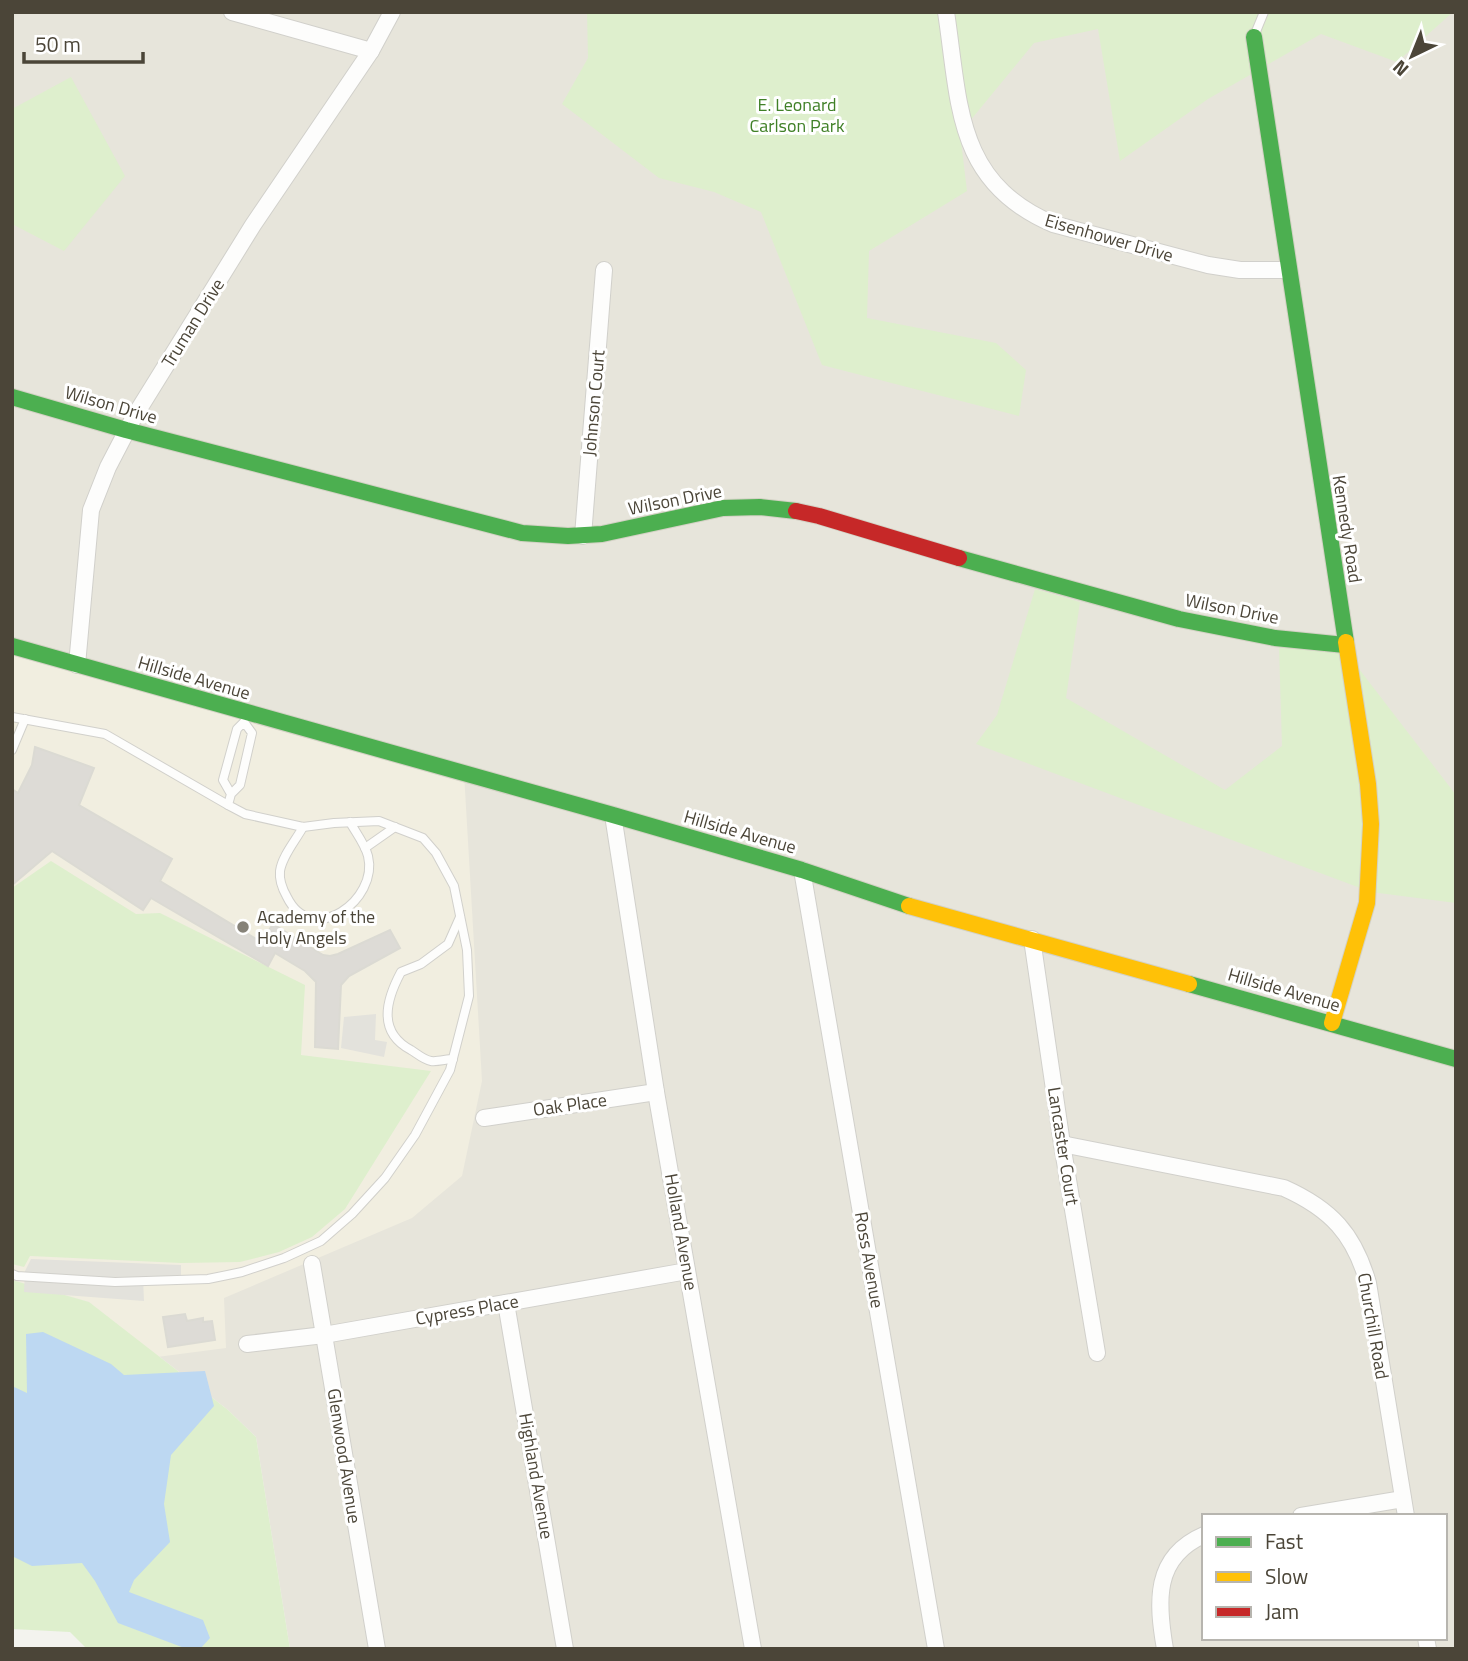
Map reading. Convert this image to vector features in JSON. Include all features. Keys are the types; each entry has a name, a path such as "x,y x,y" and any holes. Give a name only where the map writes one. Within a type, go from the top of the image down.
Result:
{"street":[{"path":"232,12 371,51"},
{"name":"Truman Drive","path":"77,665 91,510 108,467 126,430 253,225 371,51 392,12"},
{"name":"Eisenhower Drive","path":"946,12 964,128 972,150 990,180 1014,204 1053,224 1209,265 1257,271 1289,270"},
{"name":"Kennedy Road","path":"1254,37 1368,784 1371,864 1367,903 1332,1023"},
{"name":"Johnson Court","path":"583,536 604,270"},
{"name":"Wilson Drive","path":"12,397 126,430 522,533 583,536 726,508 790,510 819,516 1027,579 1178,619 1275,638 1345,645"},
{"name":"Hillside Avenue","path":"12,646 245,717 613,815 802,870 903,904 1456,1059"},
{"name":"Holland Avenue","path":"613,815 656,1092 752,1649"},
{"name":"Ross Avenue","path":"802,870 936,1649"},
{"name":"Lancaster Court","path":"1032,939 1062,1144 1097,1353"},
{"name":"Oak Place","path":"484,1118 656,1092"},
{"name":"Churchill Road","path":"1062,1144 1284,1188 1326,1211 1357,1252 1368,1283 1406,1514"},
{"name":"Glenwood Avenue","path":"312,1264 377,1649"},
{"name":"Cypress Place","path":"247,1344 324,1335 687,1271"},
{"name":"Highland Avenue","path":"506,1303 565,1649"},
{"path":"1313,1514 1403,1499"},
{"path":"1165,1649 1159,1612 1162,1581 1181,1549 1202,1536"}],"lane":[{"path":"1254,37 1264,12"},
{"path":"12,717 105,734 245,814 303,827 379,821 423,838 436,853 454,886 467,950 469,996 450,1070 415,1135 385,1178 352,1214 321,1241 252,1269 208,1279 115,1282 12,1274"},
{"path":"231,794 223,780 237,729 245,717"},
{"path":"228,805 231,794 240,785 251,733 245,717"},
{"path":"12,750 25,719"},
{"path":"303,827 280,871 282,886 288,900 298,912 312,919 325,920 339,914 360,894 366,881 369,868 365,848 350,822"},
{"path":"365,848 396,827"},
{"path":"453,1059 430,1061 400,1044 388,1025 388,1006 401,972 421,964 448,944 461,916"}],"shaded area":[{"path":"12,12 1456,12 1456,1649 290,1649 256,1437 228,1410 89,1302 12,1280"},
{"name":"Academy of the Holy Angels","path":"12,646 464,773 482,1081 462,1176 412,1218 224,1298 226,1348 157,1357 89,1302 12,1280"},
{"path":"376,1014 375,1040 387,1042 384,1057 341,1048 344,1017"},
{"path":"31,1259 181,1265 181,1278 143,1278 144,1301 24,1292 25,1271"}],"green space":[{"name":"E. Leonard Carlson Park","path":"587,12 1453,12 1397,62 1321,34 1208,99 1120,161 1098,29 1034,43 960,133 967,191 869,251 867,318 996,343 1026,370 1019,416 822,365 761,212 714,192 659,178 562,104 588,58"},
{"path":"71,77 125,176 64,251 12,224 12,109"},
{"path":"1035,589 1080,602 1066,698 1225,790 1282,746 1279,647 1346,652 1456,795 1456,903 1371,892 976,744 997,715"},
{"path":"51,861 136,914 160,913 305,985 301,1055 431,1071 345,1209 312,1237 279,1252 240,1262 181,1263 30,1256 24,1267 12,1264 12,888"},
{"path":"12,1280 89,1302 228,1410 256,1437 290,1649 87,1649 70,1632 12,1629"}],"water":[{"path":"43,1332 111,1364 124,1375 205,1371 214,1406 171,1455 164,1504 170,1542 134,1580 129,1592 203,1620 210,1638 200,1649 187,1649 118,1623 82,1563 32,1566 12,1556 12,1386 27,1393 26,1334"}],"building":[{"path":"35,747 94,768 79,805 172,859 160,881 261,942 273,924 323,955 330,956 390,930 400,948 349,976 341,985 338,1049 315,1047 316,982 305,971 275,953 268,966 151,898 143,910 52,851 12,885 12,789 18,793 32,765"},
{"path":"185,1314 187,1321 203,1318 203,1322 212,1321 215,1340 168,1347 163,1317"}],"traffic: fast":[{"path":"1254,37 1346,642"},
{"path":"12,397 126,430 522,533 568,536 602,534 723,508 760,507 796,511"},
{"path":"959,558 1179,619 1275,638 1345,645"},
{"path":"12,646 613,815 802,870 909,906"},
{"path":"1189,984 1456,1059"}],"traffic: slow":[{"path":"1332,1023 1367,903 1371,824 1368,784 1346,642"},
{"path":"909,906 1189,984"}],"traffic: jam":[{"path":"796,511 959,558"}],"place":[{"name":"Academy of the Holy Angels","path":"243,927"}]}
